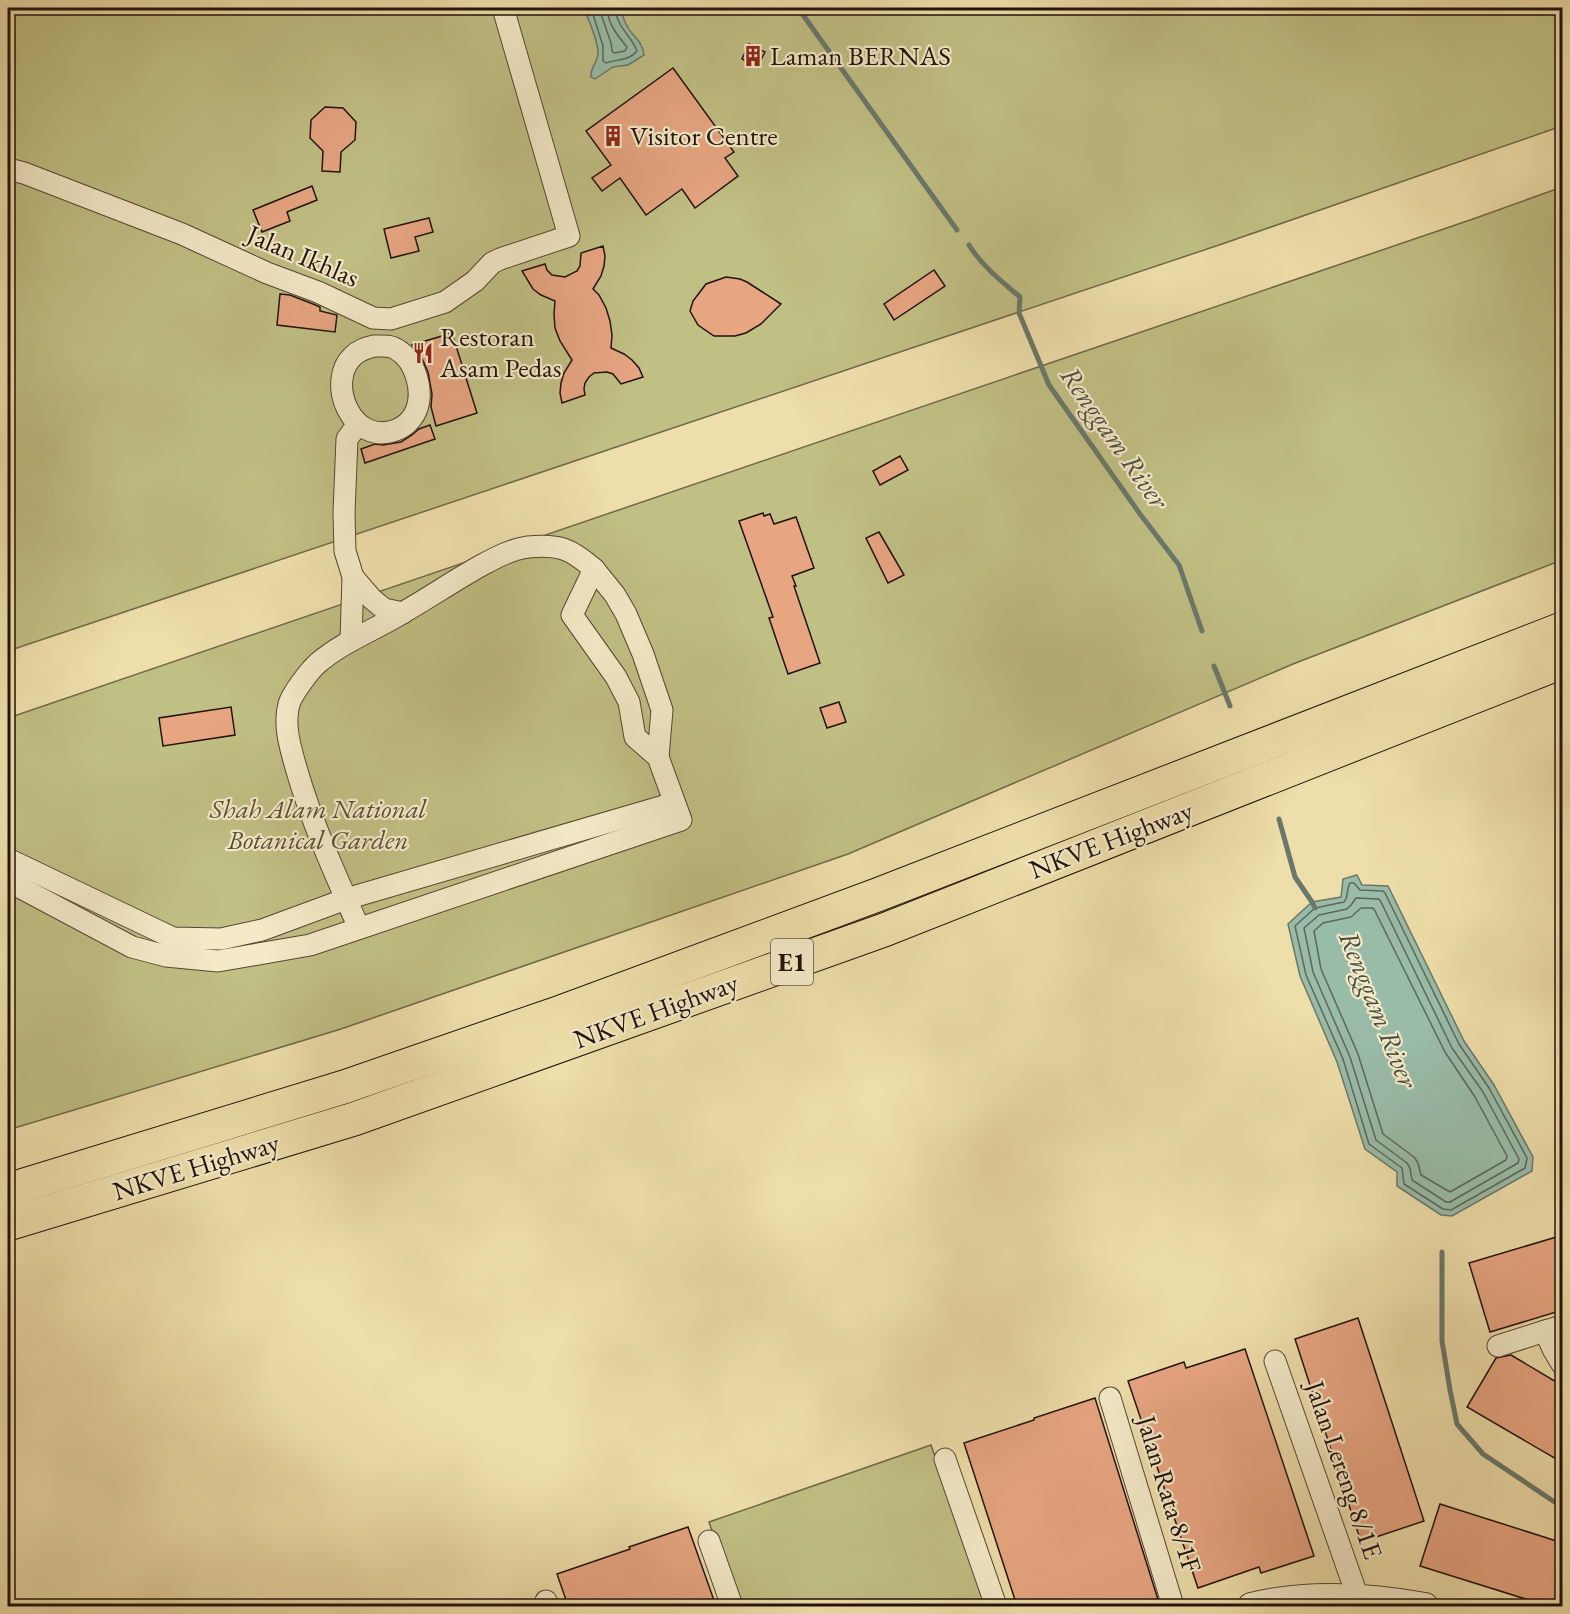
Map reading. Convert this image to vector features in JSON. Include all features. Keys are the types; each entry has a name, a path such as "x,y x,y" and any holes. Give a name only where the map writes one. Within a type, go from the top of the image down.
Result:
{"highway":[{"name":"NKVE Highway","path":"8,1190 344,1087 558,1013 877,895 1563,629"},
{"name":"NKVE Highway","path":"8,1224 354,1119 884,930 1563,662"}],"street":[{"name":"Jalan Ikhlas","path":"8,169 24,173 182,234 373,318 391,319 445,302 475,281 492,263 569,237 503,8"},
{"path":"373,318 374,346"},
{"path":"374,346 386,346 397,350 407,359 415,372 418,384 419,399 415,413 408,422 387,433 364,429 357,424 346,406 343,395 342,379 345,366 352,356 362,349 374,346"},
{"path":"351,639 353,577 345,551 344,513 347,439 357,424"},
{"path":"8,881 132,947 166,956 218,961 310,945 681,820 658,757 662,710 643,654 615,595 594,569 568,549 544,546 513,550 454,580 403,613 351,639 316,664 290,702 286,722 294,761 306,801 327,858 359,928"},
{"path":"594,569 572,615 616,677 629,702 635,737 658,757"},
{"path":"353,577 384,609 403,613"},
{"path":"8,859 173,938 221,939 262,930 346,899 674,803"},
{"path":"1498,1346 1554,1329 1552,1349 1563,1364"},
{"name":"Jalan Lereng 8/1E","path":"1275,1360 1358,1598"},
{"name":"Jalan Rata 8/1F","path":"1110,1398 1173,1606"},
{"path":"945,1459 996,1606"},
{"path":"709,1541 732,1606"},
{"path":"1251,1606 1275,1600 1358,1598 1425,1606"}],"green space":[{"path":"8,8 1562,8 1562,126 1222,244 8,651"},
{"name":"Shah Alam National Botanical Garden","path":"1562,187 1562,560 1293,664 848,854 341,1029 8,1130 8,718"},
{"path":"931,1445 987,1606 738,1606 709,1522"}],"water":[{"path":"584,8 620,8 629,30 640,43 644,55 628,65 613,67 595,79 591,77 598,48"},
{"path":"1357,875 1362,885 1388,886 1464,1041 1494,1085 1533,1157 1532,1171 1452,1216 1441,1215 1397,1186 1397,1172 1365,1149 1337,1062 1300,976 1288,924 1312,902 1341,897 1343,879"}],"building":[{"name":"Laman BERNAS","path":"749,44 765,52 757,67 742,59"},
{"name":"Visitor Centre","path":"673,68 734,152 725,158 738,176 695,208 682,189 646,215 620,178 602,191 592,178 611,165 586,131"},
{"path":"325,107 343,108 356,122 355,140 341,152 340,172 322,171 323,151 310,138 311,120"},
{"path":"312,186 317,200 287,212 290,221 262,232 253,210"},
{"path":"429,218 433,232 415,237 419,251 391,258 384,229"},
{"path":"603,246 604,266 593,289 606,308 610,321 611,348 632,360 643,377 621,384 613,374 594,373 585,383 585,395 562,403 561,383 572,360 555,328 555,301 533,289 522,271 545,264 552,275 565,277 577,271 580,266 581,253"},
{"path":"934,270 945,286 894,320 884,304"},
{"path":"726,277 747,282 781,304 761,324 746,333 735,336 714,336 698,325 690,311 693,301 706,284"},
{"path":"280,294 290,295 320,307 320,311 337,315 335,332 277,325"},
{"path":"452,333 477,413 436,426 431,407 432,394 428,372 420,354 412,345"},
{"path":"430,425 435,439 365,463 361,449 375,444 401,442 419,429"},
{"path":"900,456 908,470 880,485 873,471"},
{"path":"763,513 764,516 770,514 774,524 796,517 814,568 792,576 820,663 788,674 769,618 773,617 739,521"},
{"path":"879,532 904,575 888,583 866,538"},
{"path":"839,702 846,722 827,728 820,708"},
{"path":"231,707 235,735 163,746 159,718"},
{"path":"1563,1235 1563,1310 1490,1332 1469,1263"},
{"path":"1358,1318 1424,1521 1361,1542 1295,1339"},
{"path":"1245,1349 1314,1556 1261,1573 1259,1567 1198,1588 1128,1381 1184,1362 1186,1368"},
{"path":"1511,1355 1563,1386 1563,1463 1467,1407 1496,1358"},
{"path":"1095,1398 1160,1606 1017,1606 964,1443"},
{"path":"1440,1504 1563,1543 1563,1594 1558,1606 1548,1606 1420,1566"},
{"path":"688,1527 716,1606 568,1606 557,1574"}],"waterway":[{"name":"Renggam River","path":"798,8 957,230"},
{"name":"Renggam River","path":"969,245 986,266 1020,297 1019,313 1049,385 1179,565 1202,631"},
{"name":"Renggam River","path":"1214,666 1230,706"},
{"name":"Renggam River","path":"1279,819 1295,877 1315,908"},
{"name":"Renggam River","path":"1442,1252 1442,1341 1457,1424 1483,1454 1562,1507"}],"place":[{"name":"Laman BERNAS","path":"753,56"},
{"name":"Visitor Centre","path":"613,136"},
{"name":"Restoran Asam Pedas","path":"423,353"}]}
